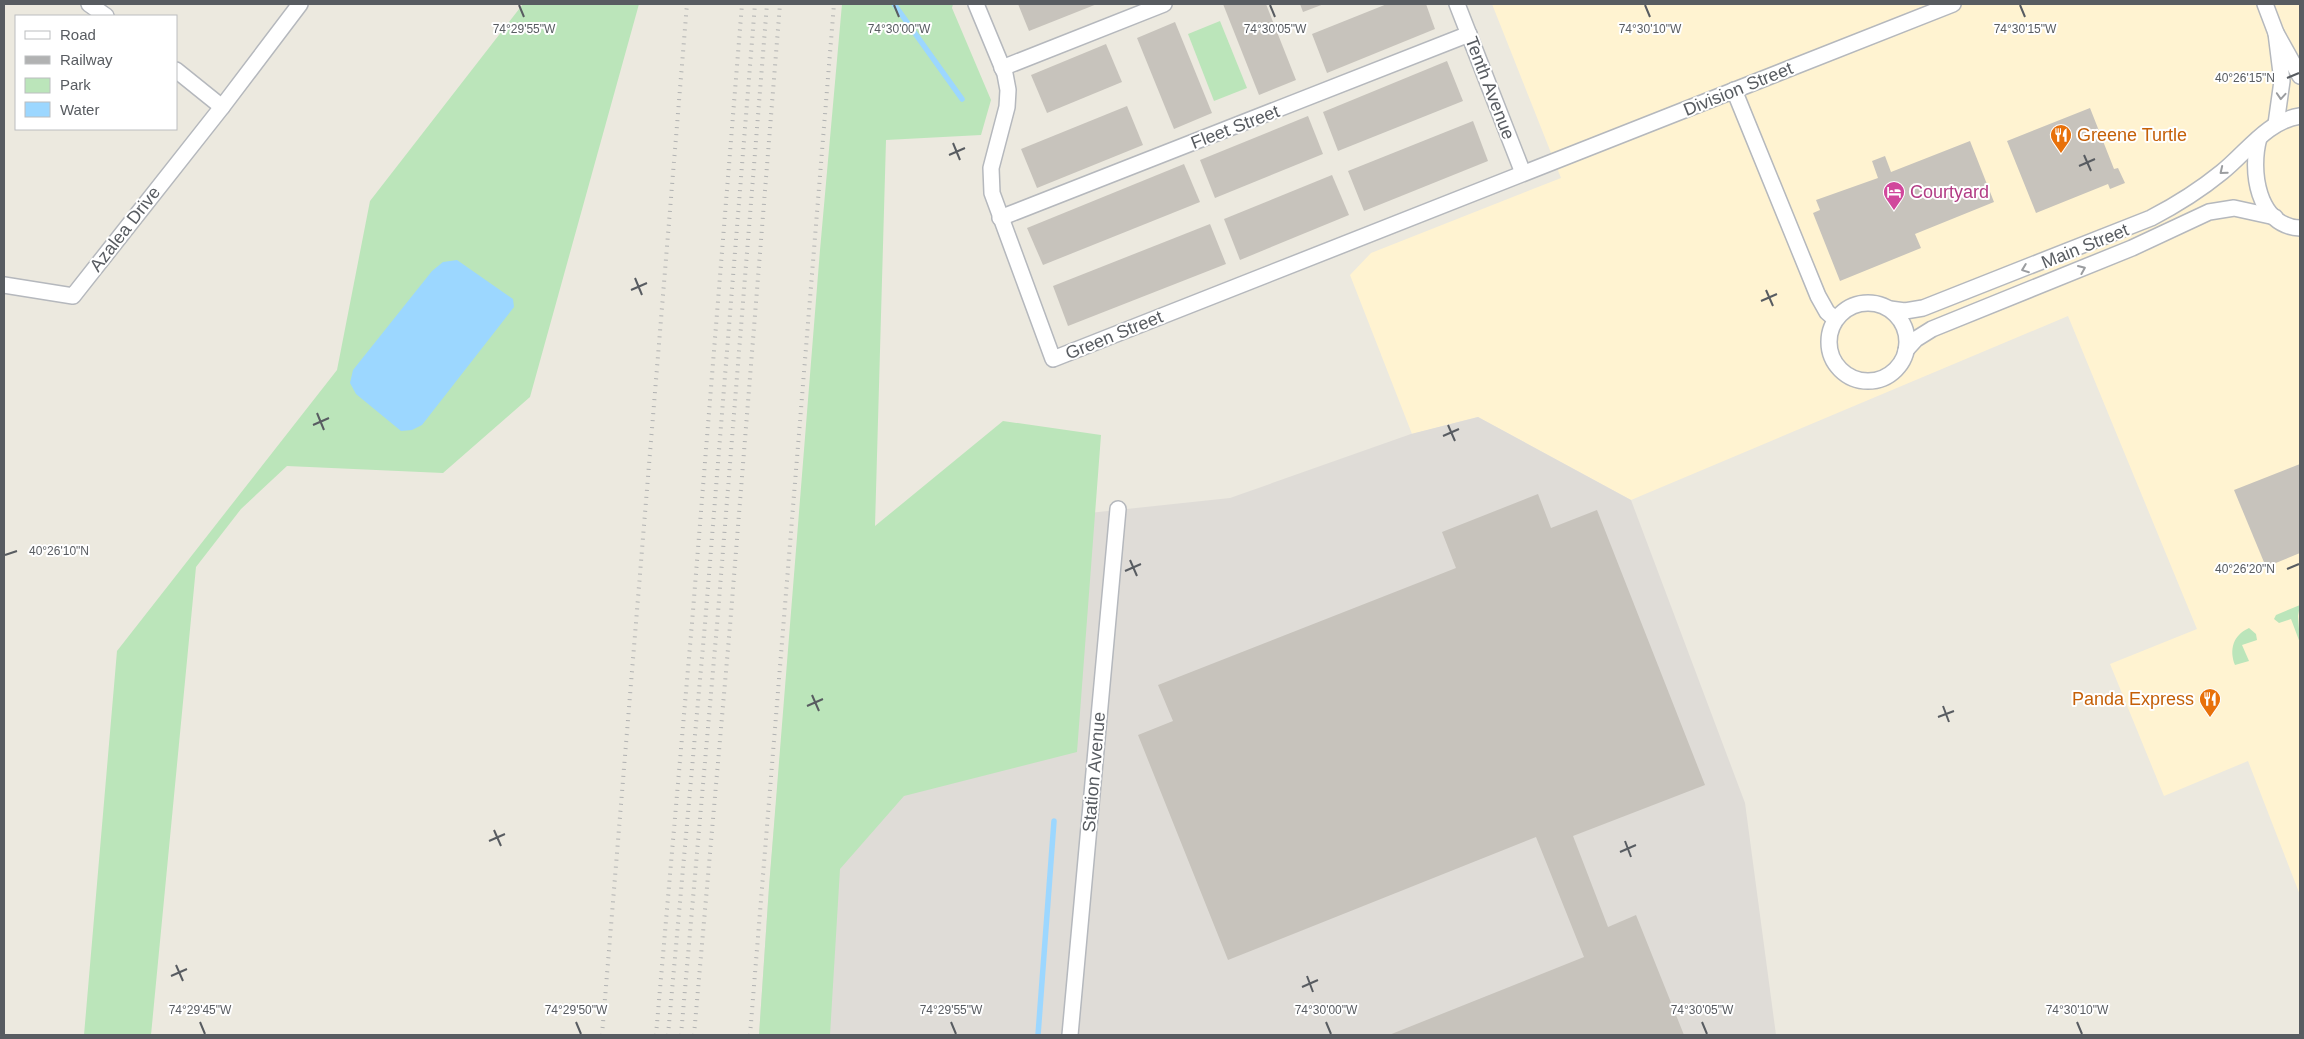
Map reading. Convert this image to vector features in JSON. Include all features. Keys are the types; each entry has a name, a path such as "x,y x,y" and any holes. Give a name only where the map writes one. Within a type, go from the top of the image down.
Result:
{"street":[{"path":"89,4 105,15"},
{"name":"Azalea Drive","path":"4,285 73,296 222,107 300,4"},
{"name":"Green Street","path":"976,4 1007,81 1008,98 991,168 992,192 1053,359 1523,173"},
{"path":"1002,68 1164,4"},
{"name":"Tenth Avenue","path":"1457,4 1523,173"},
{"name":"Division Street","path":"1523,173 1952,4"},
{"path":"2264,4 2276,32 2300,76"},
{"path":"2276,32 2282,81 2276,124 2300,116"},
{"name":"Fleet Street","path":"1000,218 1469,34"},
{"path":"178,72 222,107"},
{"path":"1734,90 1818,296 1827,312 1835,319"},
{"name":"Main Street","path":"1890,309 1905,311 1923,308 2134,226 2189,196 2220,173 2276,124"},
{"path":"2259,138 2255,158 2255,178 2260,194 2280,220 2300,239"},
{"name":"Main Street","path":"1906,350 1916,339 1932,329 2115,255 2200,215 2234,208 2280,220 2300,228"},
{"path":"1864,302 1882,304 1890,309 1902,327 1906,342 1906,350 1898,367 1884,377 1871,381 1854,379 1839,368 1832,352 1829,335 1835,319 1848,307 1864,302"},
{"name":"Station Avenue","path":"1070,1035 1118,509"}],"shaded area":[{"path":"1492,4 2300,4 2300,895 2248,761 2164,796 2110,664 2197,629 2068,316 1631,500 1478,417 1412,434 1350,275 1371,253 1561,178"},
{"path":"1478,417 1631,500 1745,803 1776,1035 759,1035 769,887 798,544 1230,498 1411,434"}],"green space":[{"path":"523,4 639,4 530,397 443,473 287,466 241,509 196,567 151,1035 84,1035 117,651 337,370 370,201"},
{"path":"842,4 953,4 952,8 991,100 981,135 886,140 875,526 1003,421 1101,435 1077,752 904,796 840,869 830,1035 759,1035 820,250"},
{"path":"1220,21 1247,88 1214,101 1188,34"},
{"path":"2300,605 2298,616 2300,643 2291,619 2279,623 2274,619 2276,615"},
{"path":"2249,628 2256,634 2257,640 2242,645 2249,661 2235,665 2232,654 2234,644 2239,635"}],"water":[{"path":"457,260 513,299 514,307 422,425 412,430 401,431 356,394 350,383 353,370 432,271 443,262"}],"building":[{"path":"1018,4 1097,4 1029,31"},
{"path":"1223,4 1266,4 1296,80 1259,95"},
{"path":"1300,4 1324,4 1303,12"},
{"path":"1387,4 1426,4 1435,29 1327,73 1312,34"},
{"path":"1175,22 1212,113 1174,129 1137,38"},
{"path":"1106,44 1122,82 1047,113 1031,75"},
{"path":"1447,61 1463,101 1338,151 1323,112"},
{"path":"1127,106 1143,145 1037,188 1021,149"},
{"name":"Greene Turtle","path":"2090,108 2114,169 2118,168 2125,183 2110,189 2108,184 2036,213 2007,141"},
{"path":"1308,116 1323,154 1215,198 1200,160"},
{"path":"1473,121 1488,161 1364,211 1348,171"},
{"name":"Courtyard","path":"1970,141 1994,202 1915,234 1921,248 1840,281 1813,213 1820,210 1816,200 1878,178 1872,161 1885,156 1891,172"},
{"path":"1184,164 1200,202 1043,265 1027,228"},
{"path":"1332,175 1349,215 1240,260 1224,219"},
{"path":"1210,224 1226,264 1068,326 1053,286"},
{"path":"2300,464 2300,553 2266,567 2234,490"},
{"path":"1538,494 1551,528 1597,510 1705,785 1573,836 1608,927 1636,915 1684,1035 1389,1035 1584,957 1536,837 1228,960 1138,735 1173,721 1158,685 1456,568 1442,532"}],"waterway":[{"path":"894,4 962,99"},
{"path":"1038,1035 1054,821"}],"railway":[{"path":"602,1035 687,4"},
{"path":"656,1035 692,623 742,4"},
{"path":"668,1035 705,624 755,4"},
{"path":"681,1035 717,625 767,4"},
{"path":"694,1035 730,626 780,4"},
{"path":"750,1035 834,4"}],"place":[{"name":"Greene Turtle","path":"2061,154"},
{"name":"Courtyard","path":"1894,211"},
{"name":"Panda Express","path":"2210,718"}]}
